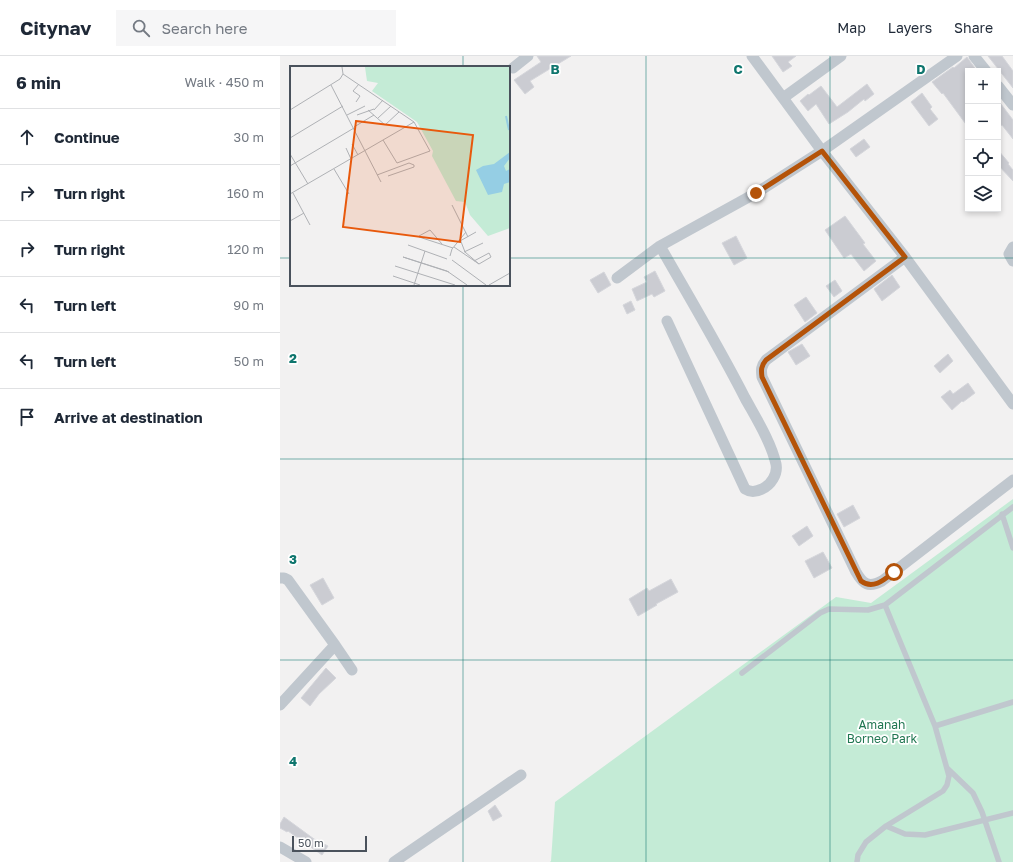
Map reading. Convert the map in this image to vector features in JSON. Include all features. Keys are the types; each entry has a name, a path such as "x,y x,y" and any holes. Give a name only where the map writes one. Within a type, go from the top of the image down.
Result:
{"street":[{"path":"513,68 528,56"},
{"path":"783,98 841,56"},
{"path":"617,278 660,246 756,193 822,151 957,56"},
{"path":"974,56 984,68"},
{"path":"753,57 822,151 905,257 1013,404"},
{"path":"1001,90 1013,105"},
{"path":"660,246 737,382 771,450 776,466 774,477 770,484 764,488 756,492 749,492 745,489 667,321"},
{"path":"1013,247 1009,254 1013,261"},
{"path":"905,257 766,360 762,365 761,371 861,581 870,585 875,585 882,581 1013,480"},
{"path":"280,578 288,580 352,670"},
{"path":"280,705 335,645"},
{"path":"394,862 521,775"},
{"path":"280,847 292,861"}],"lane":[{"path":"742,673 820,613 829,609 868,610 885,605 1013,507"},
{"path":"1002,514 1013,548"},
{"path":"857,862 858,855 866,842 886,826 943,791 947,785 949,776 935,726 885,605"},
{"path":"935,726 1013,702"},
{"path":"946,768 972,793 982,812 998,862"},
{"path":"886,826 905,834 925,835 1013,813"}],"green space":[{"name":"Amanah Borneo Park","path":"1013,499 1013,862 550,862 555,802 836,597 871,603"}],"building":[{"path":"537,56 571,56 530,81 534,87 525,94 514,80 541,62"},
{"path":"772,56 796,56 788,62 792,66 783,72"},
{"path":"988,56 1002,56 1013,71 1013,88 1001,73 1001,68 997,68"},
{"path":"967,57 975,68 965,68 965,123 943,93 942,94 932,82 953,67 954,68"},
{"path":"867,84 874,94 865,101 864,99 848,112 829,124 816,104 808,111 800,101 821,86 837,107"},
{"path":"922,93 932,107 930,109 938,119 929,126 911,102"},
{"path":"1001,104 1013,120 1013,139 1002,125"},
{"path":"864,139 870,147 856,157 850,149"},
{"path":"1001,154 1013,170 1013,181 1001,168"},
{"path":"845,216 876,261 864,271 851,254 844,258 825,230"},
{"path":"736,236 747,258 734,265 722,243"},
{"path":"655,271 665,291 654,297 652,294 637,301 632,289 647,282 644,277"},
{"path":"604,272 611,285 598,293 590,280"},
{"path":"892,275 900,287 882,301 874,289"},
{"path":"835,280 842,291 834,297 826,286"},
{"path":"806,297 817,313 805,322 794,305"},
{"path":"631,301 635,310 627,314 623,305"},
{"path":"802,344 810,356 796,365 788,352"},
{"path":"948,354 953,361 940,373 934,366"},
{"path":"968,383 975,393 963,402 962,401 952,410 941,397 950,390 953,394"},
{"path":"853,505 860,518 844,527 837,514"},
{"path":"807,526 813,536 799,546 792,536"},
{"path":"823,552 832,568 814,578 805,561"},
{"path":"323,578 334,598 322,605 310,585"},
{"path":"671,579 678,592 638,616 629,599 647,588 649,591"},
{"path":"326,668 336,678 319,694 310,706 301,698"},
{"path":"495,805 502,816 493,821 488,811"},
{"path":"284,817 314,839 328,846 322,855 288,831 287,832 280,828 280,824"}],"route":[{"path":"756,193 822,151 905,257 766,360 762,365 761,371 762,377 861,581 865,584 875,585 894,572"}]}
